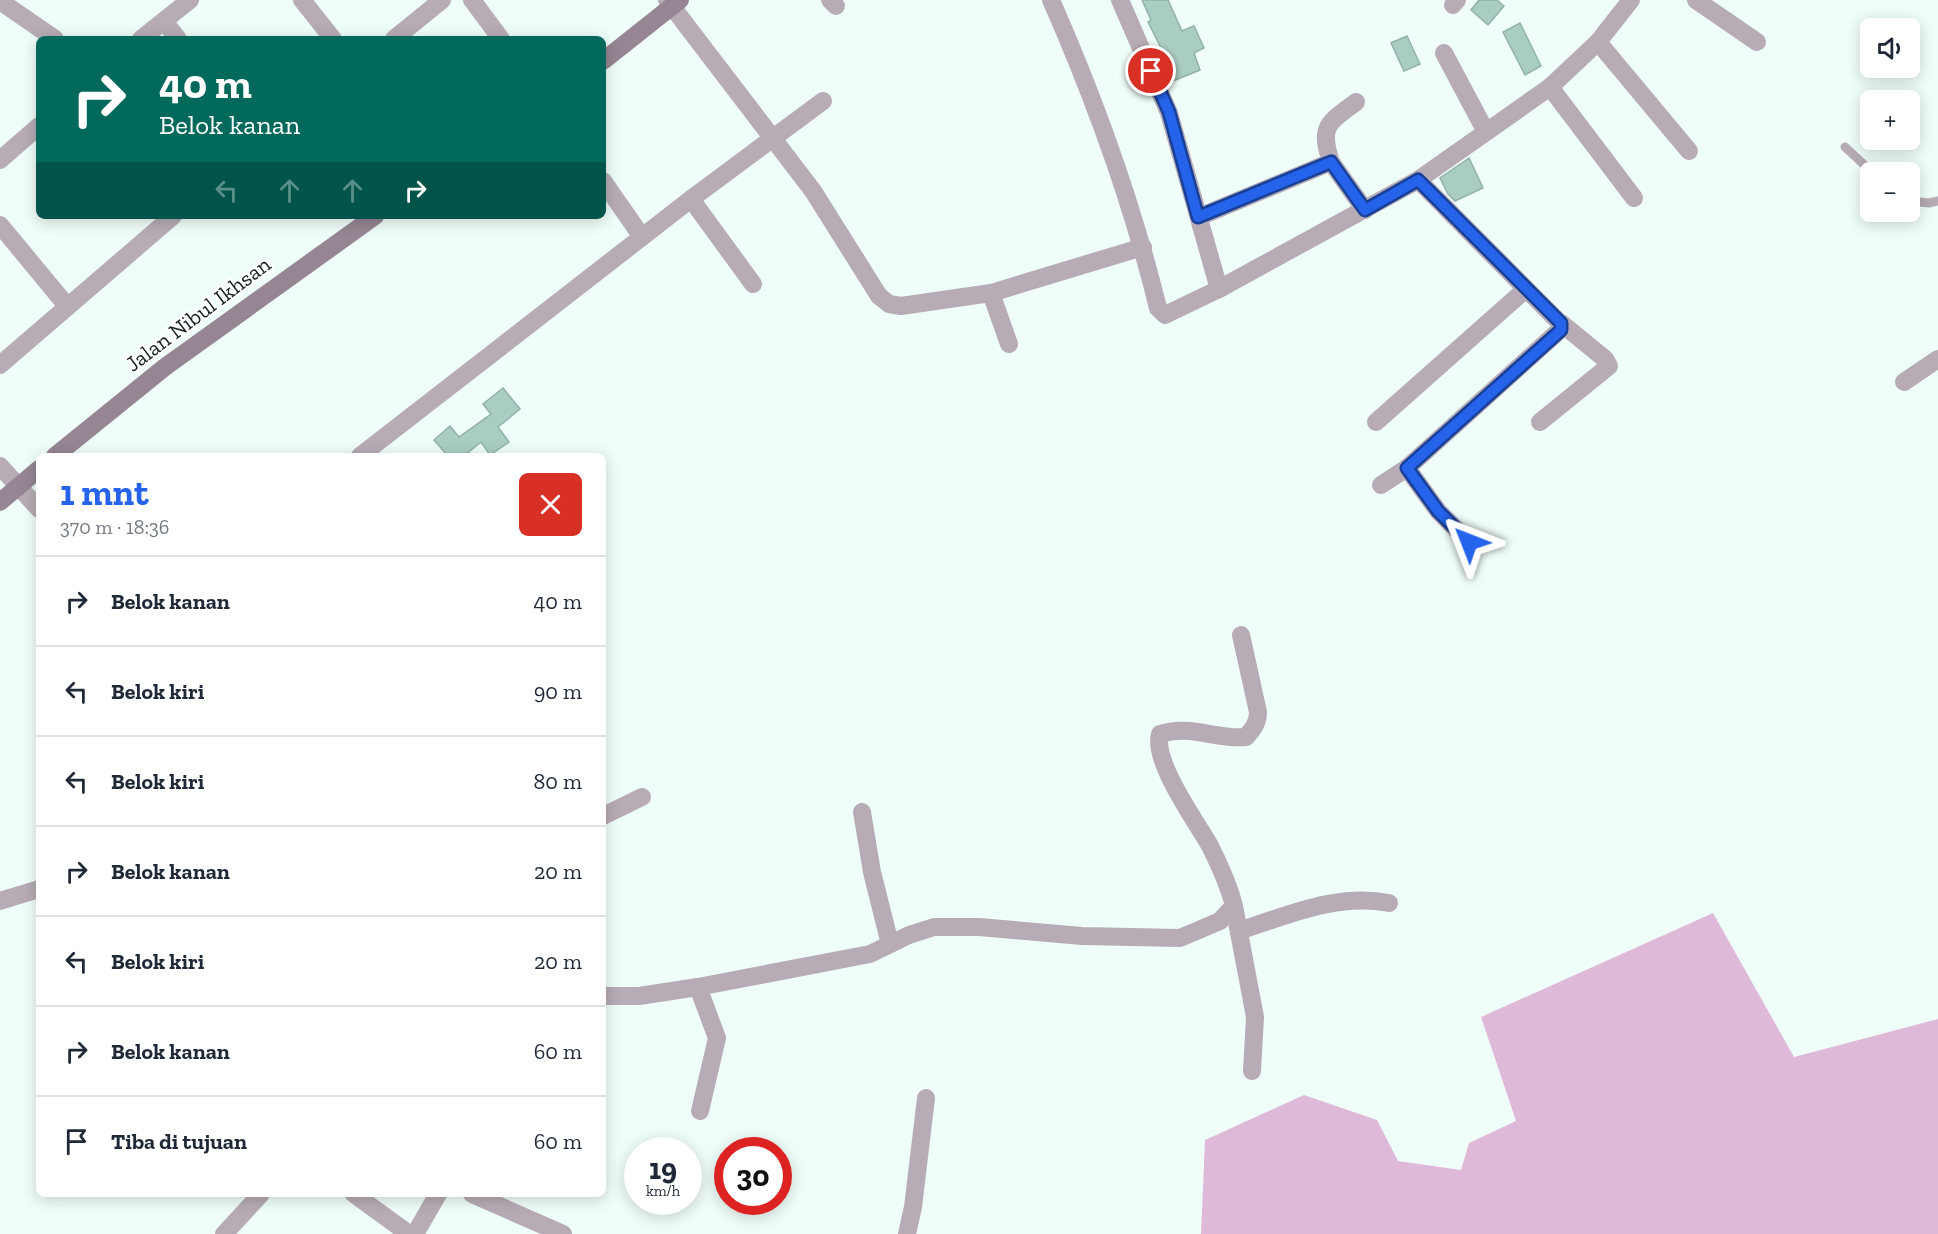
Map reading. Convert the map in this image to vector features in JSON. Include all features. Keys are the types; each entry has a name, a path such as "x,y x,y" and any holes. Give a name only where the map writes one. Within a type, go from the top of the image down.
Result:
{"street":[{"path":"145,36 190,0"},
{"path":"302,0 331,36"},
{"path":"398,36 442,0"},
{"path":"472,0 499,36"},
{"path":"1051,0 1088,85 1143,247 1160,313 1169,314 1418,180 1550,87 1598,42 1630,0"},
{"path":"1119,0 1169,112 1219,289"},
{"path":"1696,0 1757,42"},
{"path":"0,1 51,36"},
{"path":"606,58 673,2 813,190 879,296 889,304 901,306 991,293 1143,247"},
{"path":"164,21 176,36"},
{"path":"1598,42 1689,151"},
{"path":"1444,53 1486,132"},
{"path":"1550,87 1634,198"},
{"path":"364,453 691,199 823,101"},
{"path":"1356,102 1337,116 1326,129 1324,138 1331,162 1365,210"},
{"path":"0,160 36,129"},
{"path":"1198,217 1331,162"},
{"path":"1418,180 1526,289 1561,323 1605,359 1609,366 1540,422"},
{"path":"606,185 642,237"},
{"path":"691,199 753,284"},
{"name":"Jalan Nibul Ikhsan","path":"59,453 155,374 371,219"},
{"path":"0,366 67,306 151,223"},
{"path":"0,225 67,306"},
{"path":"1376,422 1526,289"},
{"path":"991,293 1009,344"},
{"path":"1381,485 1407,468 1561,330 1561,323"},
{"path":"1904,382 1938,359"},
{"path":"0,466 36,506"},
{"path":"1407,468 1438,511 1469,542"},
{"path":"0,502 36,472"},
{"path":"1241,635 1258,712 1258,722 1252,730 1246,737 1238,738 1205,731 1173,729 1160,734 1158,742 1176,787 1211,848 1234,906 1255,1017 1252,1071"},
{"path":"606,815 642,797"},
{"path":"862,812 872,872 890,944"},
{"path":"0,901 36,890"},
{"path":"1239,931 1341,900 1366,898 1389,903"},
{"path":"606,996 639,996 698,987 870,954 934,927 979,927 1082,936 1180,938 1220,921 1234,906"},
{"path":"698,987 717,1038 700,1111"},
{"path":"907,1234 926,1098"},
{"path":"224,1234 258,1197"},
{"path":"358,1197 409,1234"},
{"path":"415,1234 436,1197"},
{"path":"479,1197 563,1234"}],"lane":[{"path":"1845,147 1861,162"},
{"path":"1920,201 1938,201"}],"shaded area":[{"path":"1713,913 1794,1057 1938,1019 1938,1234 1201,1234 1205,1140 1304,1095 1377,1120 1398,1161 1461,1170 1469,1143 1516,1121 1481,1017"}],"building":[{"path":"1142,0 1168,0 1182,31 1194,26 1204,48 1194,53 1200,70 1173,81 1167,65 1169,64 1148,22 1151,20"},
{"path":"1479,0 1497,0 1504,6 1488,25 1471,10"},
{"path":"1520,23 1541,66 1525,75 1503,32"},
{"path":"1407,36 1420,64 1404,71 1391,43"},
{"path":"1469,158 1483,188 1455,201 1448,194 1440,178"},
{"path":"503,388 520,409 498,427 509,442 493,453 489,453 481,442 468,453 445,453 434,440 450,426 459,437 491,414 483,404"}],"route":[{"path":"1151,71 1169,112 1198,217 1331,162 1365,210 1418,180 1561,323 1561,330 1407,468 1438,511 1469,542"}]}
